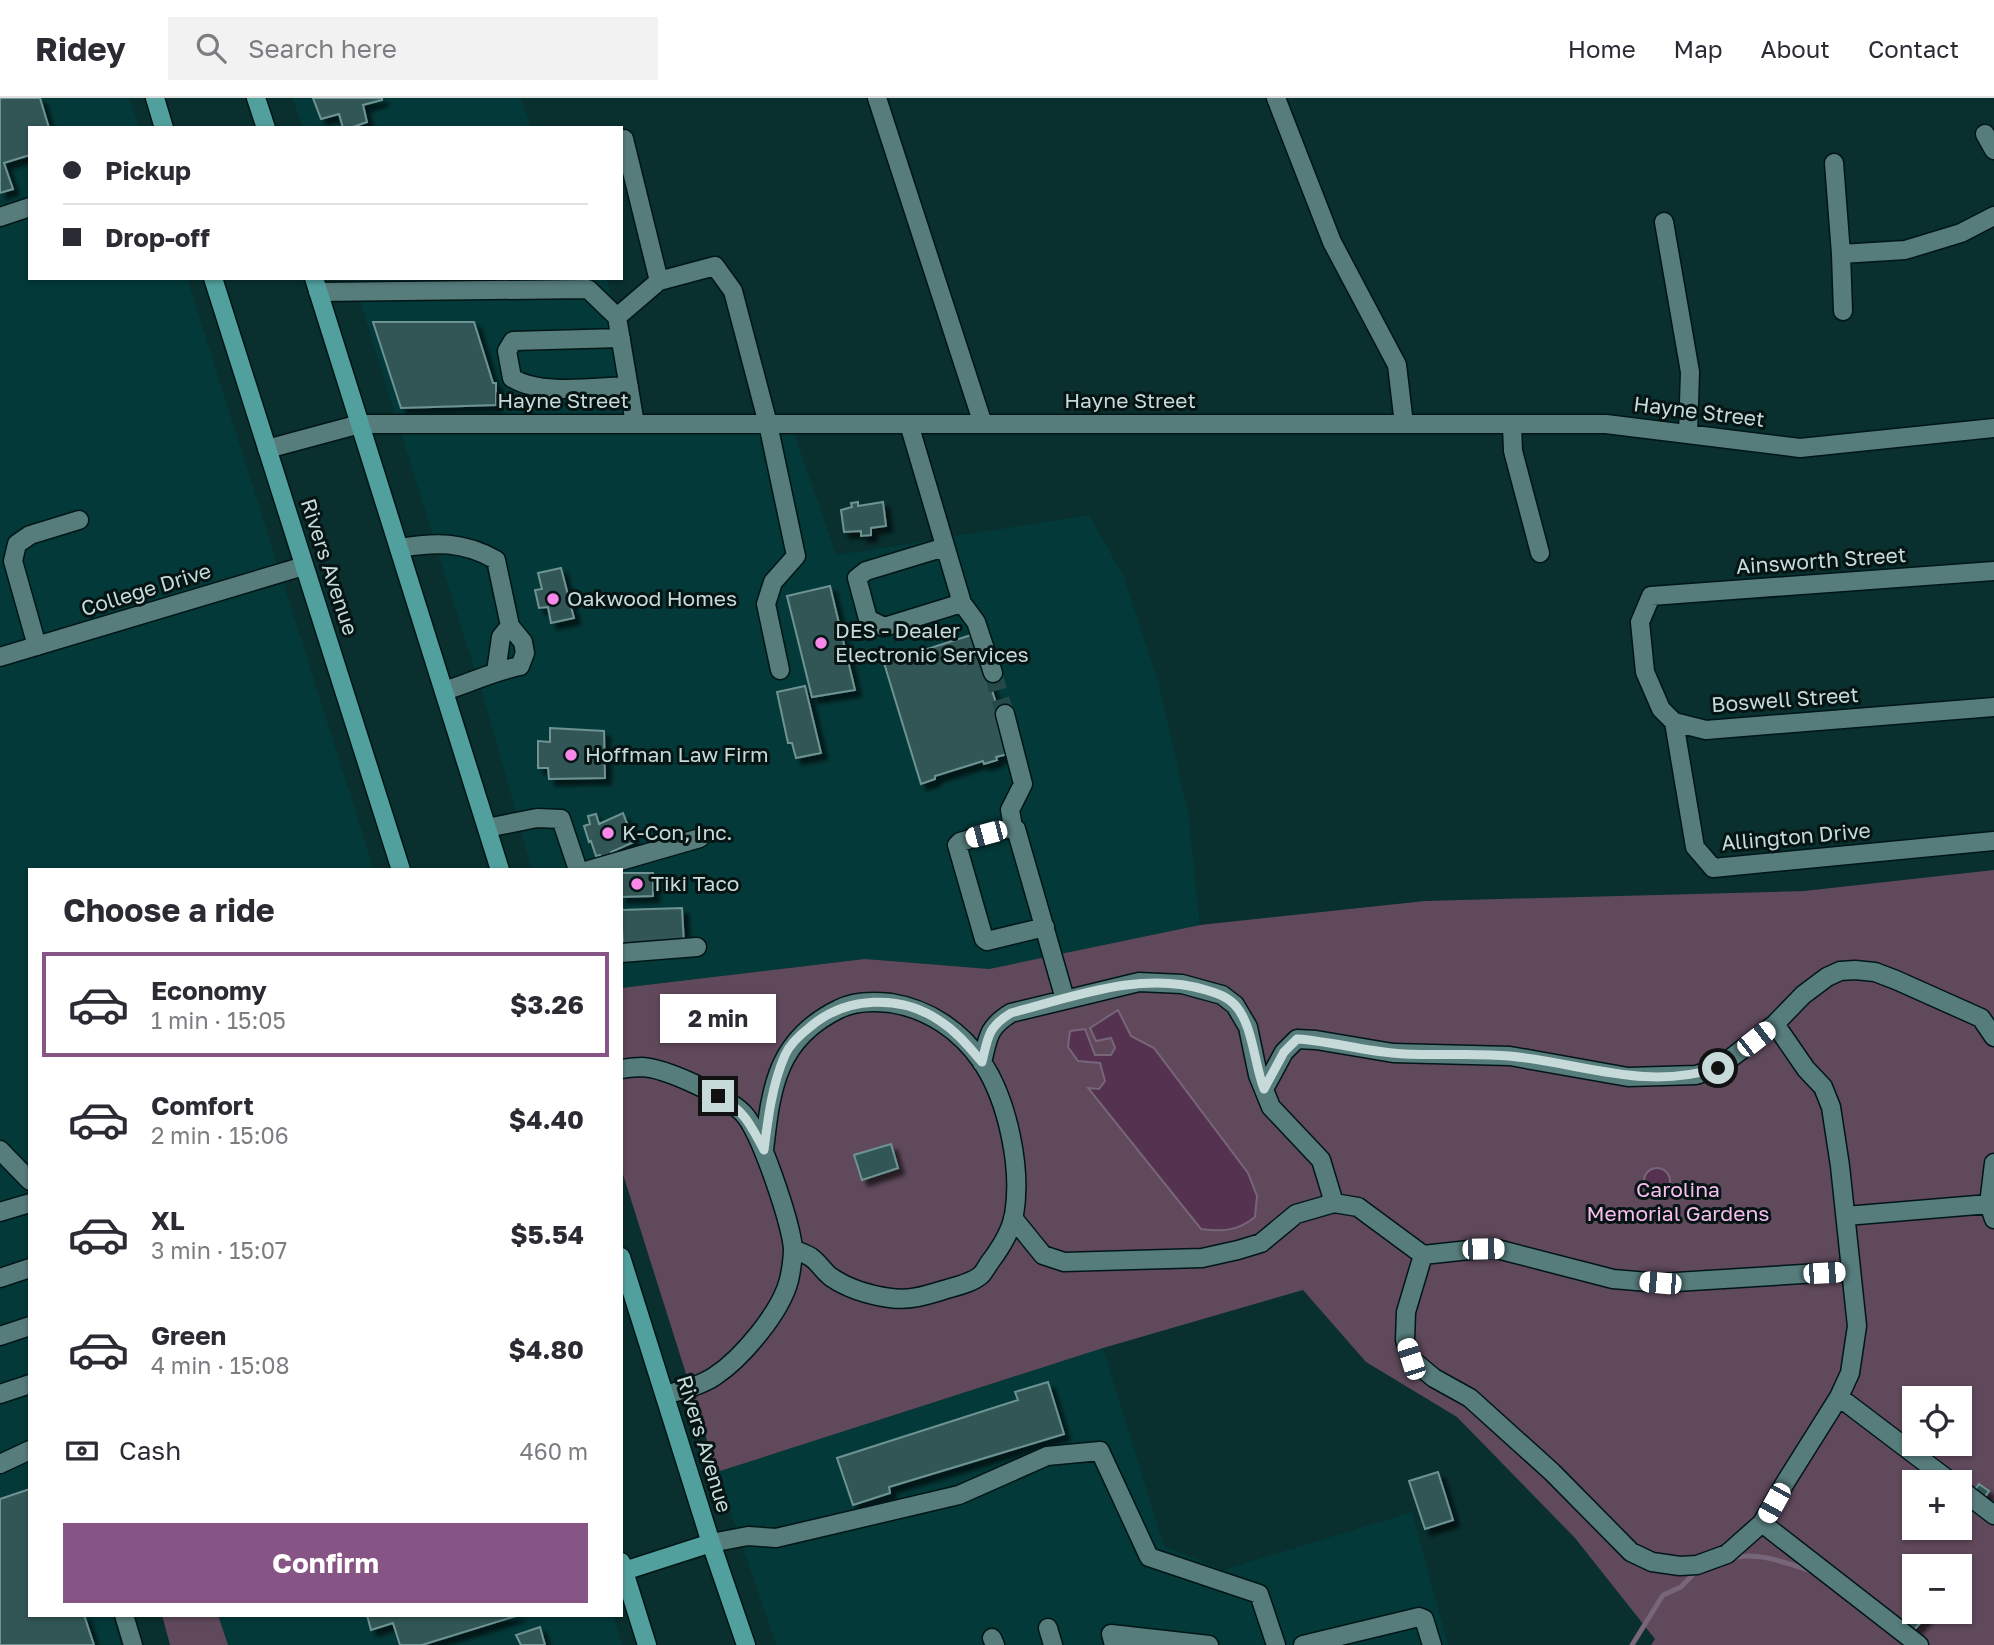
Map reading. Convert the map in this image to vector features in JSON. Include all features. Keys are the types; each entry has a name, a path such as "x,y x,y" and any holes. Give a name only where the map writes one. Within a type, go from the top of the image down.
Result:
{"main road":[{"path":"155,98 163,126"},
{"path":"256,98 265,126"},
{"name":"Rivers Avenue","path":"214,280 400,868"},
{"path":"316,285 499,868"},
{"name":"Rivers Avenue","path":"623,1268 629,1304 665,1395 746,1645"},
{"path":"647,1645 623,1567 711,1543"}],"street":[{"path":"877,98 983,424"},
{"path":"1276,98 1332,242 1398,365 1404,424"},
{"path":"1985,134 1994,150"},
{"path":"624,139 659,281"},
{"path":"1834,163 1843,311"},
{"path":"0,217 28,208"},
{"path":"1841,254 1905,250 1961,233 1994,216"},
{"path":"1664,222 1690,372 1688,434"},
{"path":"617,317 659,281 715,266 733,291 768,424 796,555 773,582 766,604 780,670"},
{"path":"316,285 538,284 588,289 617,317 635,424"},
{"path":"621,338 513,341 507,351 512,378 525,386 629,386"},
{"name":"Hayne Street","path":"267,449 360,424 1606,424 1800,448 1994,428"},
{"path":"909,424 962,603 976,622 993,673"},
{"path":"1512,424 1513,451 1540,553"},
{"path":"37,646 13,561 17,544 30,535 79,520"},
{"path":"399,548 434,542 477,549 496,560 510,626 523,642 524,660 520,666 495,672 477,681 444,691"},
{"path":"945,547 866,570 858,578 868,620 884,627 962,603"},
{"name":"College Drive","path":"0,657 304,566"},
{"name":"Ainsworth Street","path":"1674,722 1661,709 1645,672 1640,622 1651,596 1994,571"},
{"path":"495,672 501,637 510,626"},
{"name":"Boswell Street","path":"1674,722 1706,730 1994,707"},
{"path":"1005,714 1023,784 1010,810 1013,827 1065,999"},
{"name":"Allington Drive","path":"1674,722 1695,847 1713,868 1994,841"},
{"path":"487,828 537,818 561,819 577,868"},
{"path":"1013,827 957,845 984,939 987,941 1045,927"},
{"path":"596,868 700,838"},
{"path":"623,953 697,947"},
{"path":"1264,1089 1284,1052 1297,1039 1393,1053 1510,1056 1628,1077 1696,1074 1718,1068 1775,1024 1803,995 1840,971 1875,972 1987,1018 1994,1037"},
{"path":"982,1062 988,1038 996,1022 1011,1013 1139,982 1182,984 1222,995 1235,1005 1248,1027 1258,1075 1271,1107 1321,1160 1334,1203"},
{"path":"764,1150 772,1098 786,1054 801,1034 820,1018 845,1006 875,1001 911,1006 939,1020 960,1036 982,1062 997,1093 1007,1124 1016,1188 1013,1218 997,1252 980,1276 912,1300 890,1298 847,1286 828,1275 813,1258 793,1249"},
{"path":"1423,1255 1406,1312 1405,1340 1411,1359 1434,1378 1470,1398 1552,1472 1631,1552 1652,1562 1680,1566 1698,1565 1727,1554 1762,1523 1839,1397 1850,1373 1857,1326 1836,1129 1831,1107 1823,1087 1806,1069 1775,1024"},
{"path":"623,1069 658,1069 735,1106 746,1116 764,1150 793,1249 789,1280 780,1304 754,1339 716,1376 690,1388 665,1395"},
{"path":"3,1158 28,1179"},
{"path":"1846,1216 1991,1212 1994,1163"},
{"path":"1013,1218 1043,1255 1064,1262 1202,1258 1261,1244 1296,1214 1334,1203 1358,1207 1423,1255 1497,1249 1613,1279 1660,1283 1851,1271"},
{"path":"0,1212 28,1204"},
{"path":"0,1278 28,1269"},
{"path":"0,1336 28,1327"},
{"path":"0,1394 28,1385"},
{"path":"1839,1397 1935,1470"},
{"path":"0,1464 28,1451"},
{"path":"711,1543 748,1536 776,1538 959,1495 1047,1456 1100,1451 1149,1557 1259,1594 1276,1645"},
{"path":"1972,1498 1994,1515"},
{"path":"1762,1523 1919,1645"},
{"path":"125,1617 134,1645"},
{"path":"1303,1645 1378,1636 1419,1617 1424,1619 1432,1645"},
{"path":"1114,1645 1111,1634 1209,1645"}],"shaded area":[{"path":"0,98 129,98 138,126 28,126 28,280 188,280 373,868 28,868 28,1617 114,1617 121,1645 0,1645"},
{"path":"292,98 521,98 530,126 302,126"},
{"path":"354,280 608,280 617,317 635,424 791,424 836,555 1089,515 1124,577 1159,685 1188,812 1200,925 989,969 865,959 623,988 623,868 531,868 490,720"},
{"path":"1118,1010 1131,1036 1154,1048 1248,1173 1257,1196 1255,1217 1249,1222 1230,1229 1201,1229 1088,1088 1099,1089 1105,1081 1100,1063 1078,1061 1068,1047 1070,1031 1085,1029 1095,1055 1111,1055 1115,1048 1111,1038 1096,1041 1090,1028"},
{"path":"1657,1168 1666,1172 1670,1181 1666,1190 1657,1194 1648,1190 1644,1181 1648,1172"},
{"path":"1103,1348 1164,1546 1223,1570 1412,1512 1448,1645 776,1645 717,1472"},
{"path":"219,1617 614,1617 622,1645 228,1645"}],"green space":[{"name":"Carolina Memorial Gardens","path":"1994,870 1994,1645 1651,1645 1655,1639 1575,1538 1457,1417 1366,1362 1303,1290 1103,1348 717,1472 623,1174 623,988 865,959 989,969 1200,925 1425,901 1804,891"},
{"path":"163,1617 219,1617 228,1645 170,1645"}],"building":[{"path":"0,98 40,98 48,126 28,126 28,156 4,163 13,189 0,193"},
{"path":"313,98 382,98 363,105 367,122 356,126 342,126 339,114 321,119"},
{"path":"373,322 474,322 493,383 496,383 496,405 401,408"},
{"path":"858,502 858,506 883,502 886,526 871,528 871,535 861,536 861,531 844,532 841,510"},
{"name":"Oakwood Homes","path":"561,568 574,618 551,623 548,607 539,608 535,590 542,589 538,573"},
{"name":"DES - Dealer Electronic Services","path":"830,586 855,690 812,697 787,596"},
{"path":"974,634 1012,753 996,757 997,760 984,764 983,761 935,776 935,779 921,784 884,663"},
{"path":"805,686 821,753 796,758 792,743 788,743 777,692"},
{"name":"Hoffman Law Firm","path":"550,728 604,731 605,778 549,779 548,768 538,768 538,741 550,742"},
{"name":"K-Con, Inc.","path":"623,813 634,842 611,852 612,858 602,862 600,855 596,856 591,841 589,842 584,826 590,824 588,816 596,814 599,824"},
{"name":"Tiki Taco","path":"623,873 653,873 653,896 623,897"},
{"path":"682,908 684,944 623,946 623,910"},
{"path":"891,1144 898,1168 862,1180 854,1155"},
{"path":"1048,1382 1064,1434 889,1487 890,1493 853,1505 837,1458 1018,1400 1015,1392"},
{"path":"1438,1472 1453,1520 1425,1529 1409,1481"},
{"path":"1979,1484 1989,1491 1982,1501 1972,1494"},
{"path":"28,1490 28,1617 85,1617 94,1645 0,1645 0,1499"},
{"path":"368,1617 513,1617 422,1645 400,1645 393,1623 371,1630"},
{"path":"1905,1624 1919,1624 1914,1630"},
{"path":"540,1627 545,1645 521,1645 516,1635"}],"waterway":[{"path":"1733,1558 1763,1557 1812,1571"},
{"path":"1632,1645 1663,1595 1681,1587 1698,1569"}],"tunnel":[{"path":"993,673 1005,714"}],"place":[{"name":"Oakwood Homes","path":"553,599"},
{"name":"DES - Dealer Electronic Services","path":"821,643"},
{"name":"Hoffman Law Firm","path":"571,755"},
{"name":"K-Con, Inc.","path":"608,833"},
{"name":"Tiki Taco","path":"637,884"}],"route":[{"path":"718,1096 746,1116 764,1150 772,1098 786,1054 801,1034 820,1018 845,1006 875,1001 911,1006 939,1020 960,1036 982,1062 988,1038 996,1022 1011,1013 1139,982 1182,984 1200,988 1222,995 1235,1005 1248,1027 1258,1075 1264,1089 1284,1052 1297,1039 1393,1053 1510,1056 1628,1077 1696,1074 1718,1068"}]}
